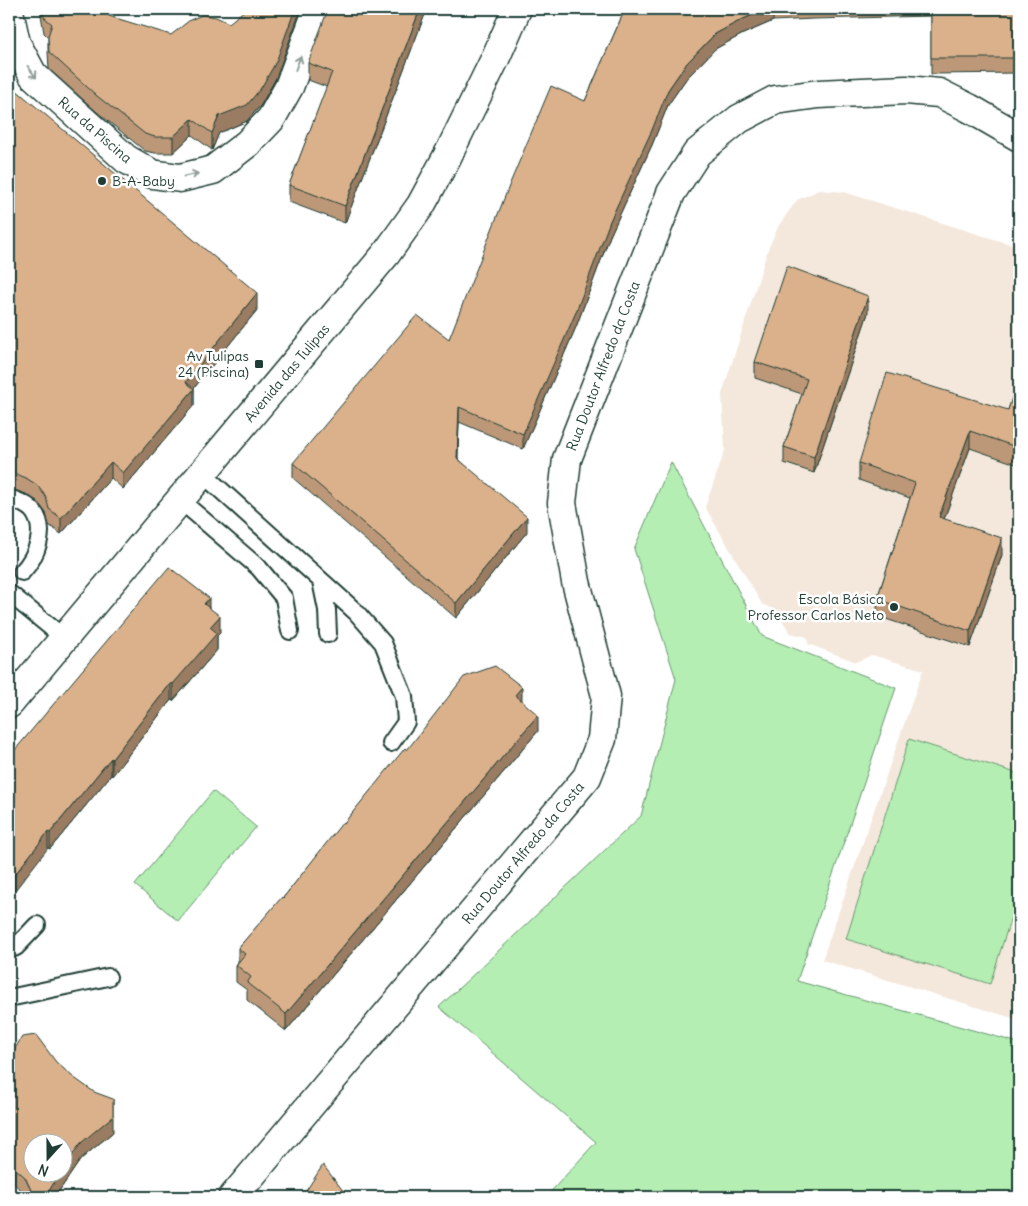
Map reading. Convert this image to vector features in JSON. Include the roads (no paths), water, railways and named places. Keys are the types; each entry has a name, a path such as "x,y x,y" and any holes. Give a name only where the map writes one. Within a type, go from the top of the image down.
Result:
{"street":[{"name":"Rua da Piscina","path":"9,11 16,43 33,75 126,159 152,174 180,178 213,170 248,143 271,119 289,87 318,9"},
{"name":"Avenida das Tulipas","path":"9,704 386,254 416,212 447,157 496,58 517,9"},
{"path":"496,58 527,9"},
{"name":"Rua Doutor Alfredo da Costa","path":"233,1197 587,777 602,739 606,696 576,582 562,503 566,459 671,193 697,153 738,119 775,100 858,91 906,90 939,93 970,108 1019,138"}],"lane":[{"path":"203,474 356,612 383,643 404,696 406,722 391,743"},
{"path":"9,498 23,503 33,511 40,526 39,542 32,562 22,572"},
{"path":"180,500 259,568 284,598 290,631"},
{"path":"321,581 327,610 328,634"},
{"path":"9,592 64,638"},
{"path":"9,950 16,947 37,925"},
{"path":"9,998 108,977"}],"place":[{"name":"B-A-Baby","path":"102,181"},
{"name":"Av Tulipas 24 (Piscina)","path":"259,364"},
{"name":"Escola Básica Professor Carlos Neto","path":"894,607"}]}
